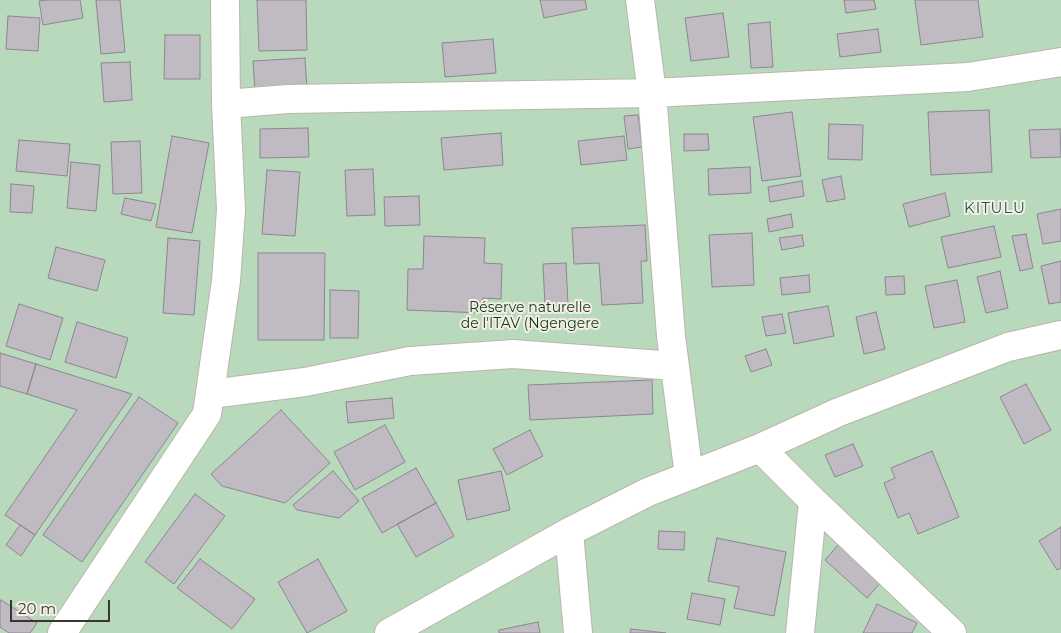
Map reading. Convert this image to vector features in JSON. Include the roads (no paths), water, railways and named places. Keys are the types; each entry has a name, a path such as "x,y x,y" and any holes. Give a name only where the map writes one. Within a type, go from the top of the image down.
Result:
{"street":[{"path":"62,633 207,414 226,281 231,210 226,104 225,0"},
{"path":"640,0 652,93 671,336 689,476"},
{"path":"226,104 288,99 652,93 968,77 1061,62"},
{"path":"389,633 569,532 648,492 760,448 839,412 1008,347 1061,335"},
{"path":"210,394 305,382 410,361 513,354 675,366"},
{"path":"760,448 952,633"},
{"path":"800,633 813,501"},
{"path":"569,532 578,633"}],"district":[{"name":"KITULU","path":"995,209"}],"park label":[{"name":"Réserve naturelle de l'ITAV (Ngengere","path":"530,316"}]}
